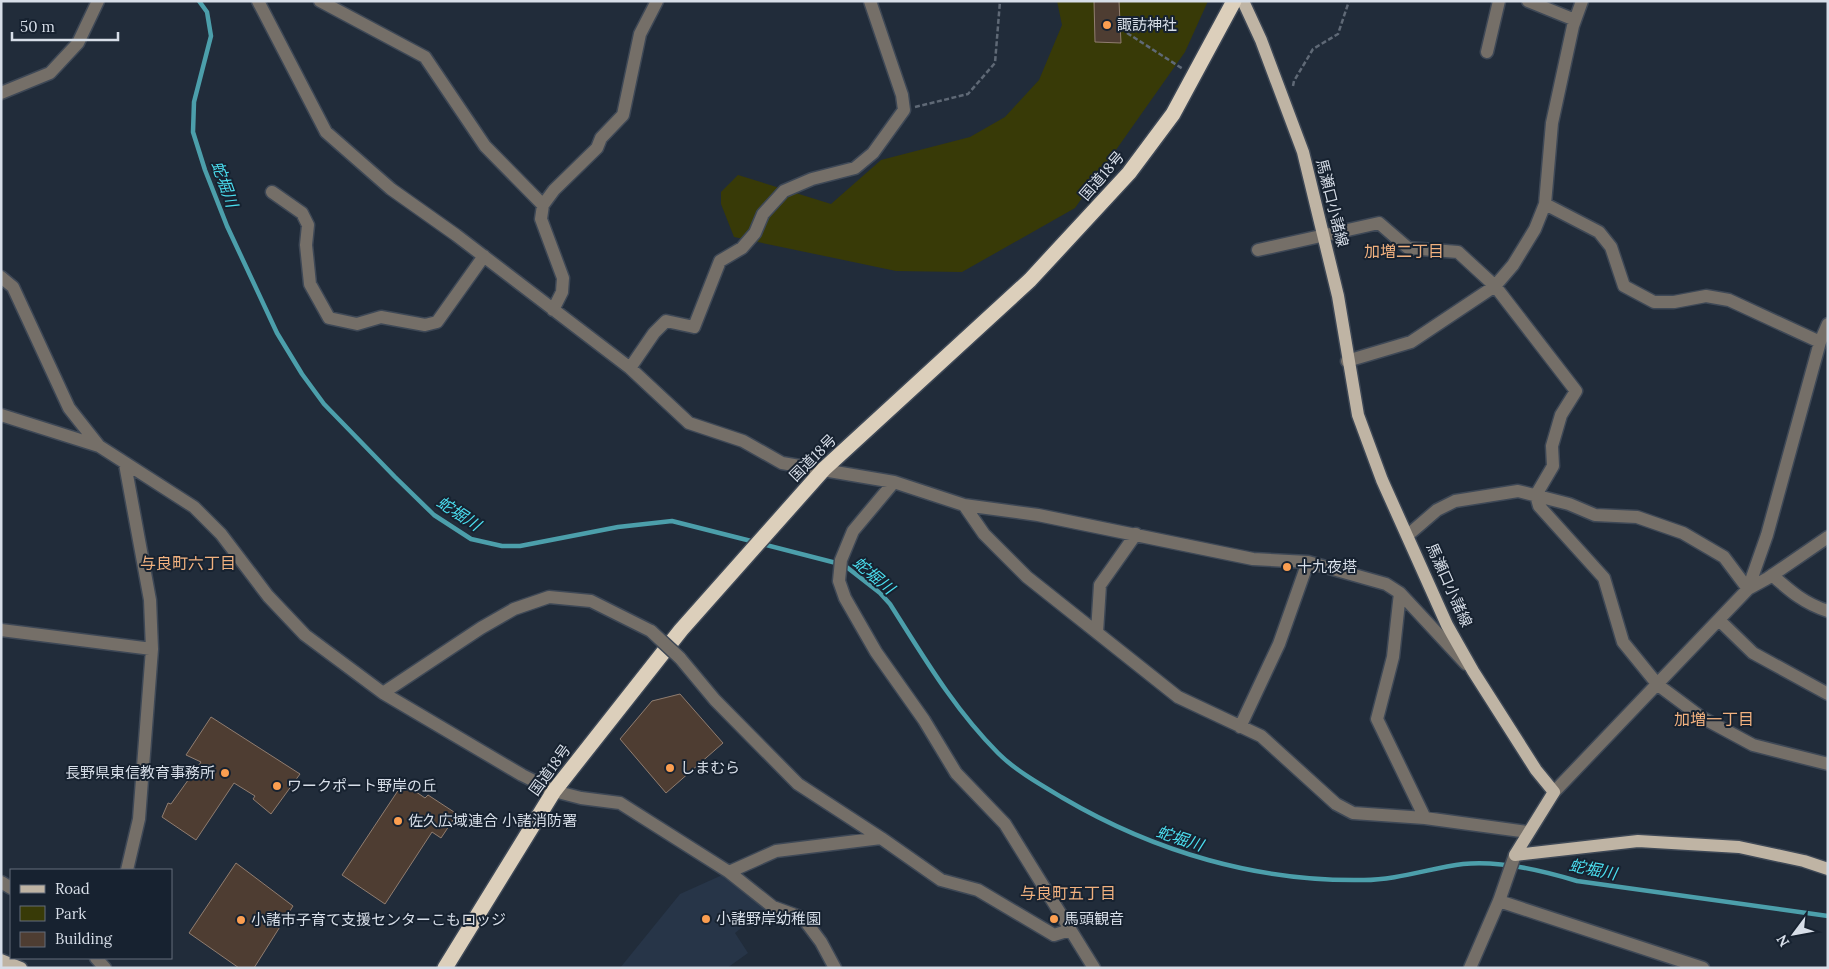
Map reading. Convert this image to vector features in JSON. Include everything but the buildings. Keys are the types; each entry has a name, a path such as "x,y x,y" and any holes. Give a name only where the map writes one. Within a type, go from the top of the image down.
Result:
{"highway":[{"name":"国道18号","path":"446,968 554,791 681,630 824,469 1030,280 1130,173 1173,114 1192,75 1234,1"}],"main road":[{"name":"馬瀬口小諸線","path":"1244,1 1261,40 1303,152 1338,296 1347,360 1358,415 1382,480 1447,625 1473,671 1536,770 1554,792"},
{"path":"1515,855 1554,792"},
{"path":"1515,855 1638,841 1739,847 1804,861 1828,869"},
{"path":"1,960 22,968"}],"street":[{"path":"1,93 50,73 78,43 98,1"},
{"path":"258,1 326,132 391,189 484,256 630,368 689,423 743,441 782,463 894,482 964,505 1038,515 1253,560 1308,562 1386,584 1400,593 1473,671"},
{"path":"320,1 425,57 485,146 543,205"},
{"path":"553,310 562,292 563,278 559,262 541,219 543,205 554,190 597,148 601,138 623,115 640,34 658,1"},
{"path":"630,368 654,333 666,321 694,327 720,261 742,248 755,234 763,214 784,191 812,179 854,168 873,154 904,110 902,95 870,1"},
{"path":"1487,52 1498,1"},
{"path":"1528,1 1575,20"},
{"path":"1347,360 1411,342 1495,286 1513,265 1531,236 1545,204 1552,122 1575,20 1582,1"},
{"path":"272,192 302,213 308,225 307,270 310,284 329,318 357,324 381,317 425,325 437,322 484,256"},
{"path":"1545,204 1599,232 1611,247 1624,286 1654,302 1674,302 1706,296 1729,300 1820,342"},
{"path":"1258,250 1323,234 1379,224 1408,248 1458,252 1495,286 1576,391 1561,415 1552,446 1553,466 1536,495 1539,506 1604,578 1623,642 1658,685 1701,717 1752,745 1828,764"},
{"path":"1,277 13,287 69,408 99,446"},
{"path":"1748,589 1767,535 1820,342 1828,324"},
{"path":"1,414 99,446 125,464 160,483 194,506 221,534 268,596 305,635 383,693 554,791 582,798 620,803 729,872 773,907 803,918 821,942 835,968"},
{"path":"125,464 150,600 152,649 139,819 127,869"},
{"path":"894,482 853,531 841,560 839,581 845,598 876,652 924,720 956,773 1005,824 1094,968"},
{"path":"1408,535 1437,510 1456,501 1518,491 1569,504 1595,515 1636,517 1682,532 1724,557 1748,589"},
{"path":"964,505 984,534 1027,577 1178,696 1261,736 1336,804 1353,813 1425,818 1528,832"},
{"path":"1097,632 1100,586 1136,534"},
{"path":"1554,792 1748,589 1828,537"},
{"path":"1240,727 1279,644 1308,562"},
{"path":"1772,575 1795,596 1811,606 1828,611"},
{"path":"1400,593 1393,657 1377,719 1425,818"},
{"path":"383,693 514,608 549,597 591,601 652,631 680,658 715,700 798,784 941,880 978,890 1054,935 1070,930"},
{"path":"1719,620 1753,653 1828,694"},
{"path":"1,630 152,649"},
{"path":"729,872 776,851 881,838"},
{"path":"1470,968 1499,901 1515,855"},
{"path":"1499,901 1703,968"},
{"path":"97,959 106,968"}],"path":[{"path":"904,110 968,94 995,63 1000,1"},
{"path":"1293,90 1294,81 1313,49 1338,34 1349,1"},
{"path":"1127,33 1192,75"}],"shaded area":[{"name":"小諸野岸幼稚園","path":"729,872 770,905 735,933 748,953 727,968 620,968 680,894"}],"green space":[{"path":"1057,1 1208,1 1185,52 1075,208 962,272 896,271 734,237 721,204 721,192 738,175 831,204 881,160 970,137 1005,117 1039,80 1062,25"}],"waterway":[{"name":"蛇堀川","path":"199,1 207,12 211,36 194,102 193,132 205,170 227,226 277,333 302,374 324,404 434,515 471,539 502,546 520,546 618,527 672,521 755,542"},
{"name":"蛇堀川","path":"762,544 844,565 880,593 890,604 953,700 982,736 1005,760 1038,783 1098,817 1134,834 1171,848 1208,860 1246,869 1285,876 1324,879 1376,879 1463,864 1506,865 1536,870 1577,881 1828,916"}],"place":[{"name":"諏訪神社","path":"1107,25"},
{"name":"十九夜塔","path":"1287,567"},
{"name":"しまむら","path":"670,768"},
{"name":"長野県東信教育事務所","path":"225,773"},
{"name":"ワークポート野岸の丘","path":"277,786"},
{"name":"佐久広域連合 小諸消防署","path":"398,821"},
{"name":"小諸野岸幼稚園","path":"706,919"},
{"name":"馬頭観音","path":"1054,919"},
{"name":"小諸市子育て支援センターこもロッジ","path":"241,920"}],"district":[{"name":"加増二丁目","path":"1404,251"},
{"name":"与良町六丁目","path":"188,563"},
{"name":"加増一丁目","path":"1714,719"},
{"name":"与良町五丁目","path":"1068,893"}]}
